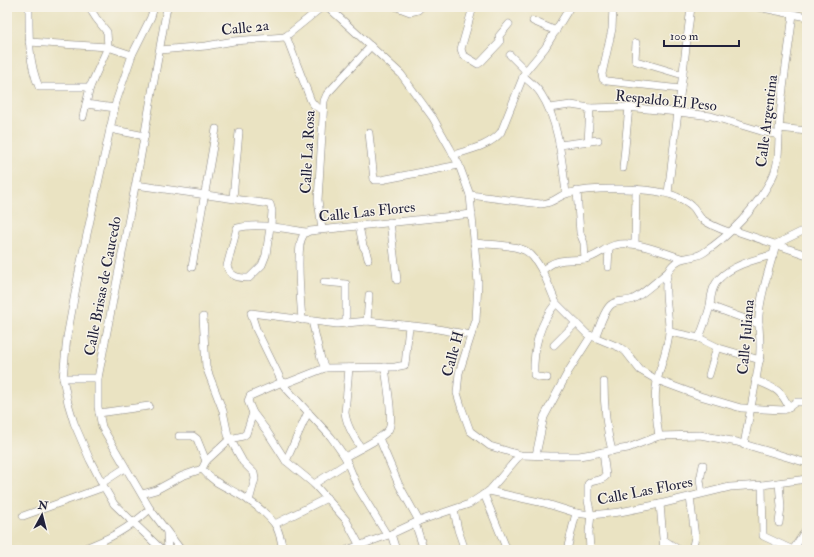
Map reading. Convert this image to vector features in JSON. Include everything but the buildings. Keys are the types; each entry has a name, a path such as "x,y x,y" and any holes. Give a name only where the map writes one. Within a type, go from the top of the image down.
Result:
{"street":[{"path":"29,7 29,42 31,61 39,87 90,87"},
{"path":"83,118 90,87 108,47 107,32 89,7"},
{"path":"154,7 151,17 132,55 115,108 80,266 67,337 63,378 74,423 103,485 114,504 162,550"},
{"name":"Calle Brisas de Caucedo","path":"167,7 136,185 98,378 98,393 99,413 102,427 150,509 181,550"},
{"name":"Calle 2a","path":"160,50 286,36 322,7"},
{"name":"Calle H","path":"328,7 401,74 433,118 459,165 470,195 478,283 477,306 476,320 459,373 457,393 460,406 470,431 490,446 520,455 579,456 628,448 659,436 700,435 744,444 807,463"},
{"path":"397,7 410,12 418,10 421,7"},
{"path":"473,7 461,49 463,55 478,64 500,42 499,36 509,24"},
{"path":"453,155 496,138 501,132 525,74 545,48 570,7"},
{"path":"613,7 612,29 602,74 603,79 607,81 681,89"},
{"path":"668,193 690,7"},
{"path":"758,7 807,17"},
{"name":"Calle Argentina","path":"681,258 702,254 731,231 743,220 773,177 777,159 793,14"},
{"path":"532,21 556,31"},
{"path":"286,36 311,101 315,106 323,110"},
{"path":"29,42 108,47 132,55"},
{"path":"636,43 636,61 683,75"},
{"name":"Calle La Rosa","path":"322,229 318,200 324,101 328,94 371,46"},
{"path":"510,54 541,93 549,108 559,145 566,193"},
{"path":"86,104 115,108"},
{"name":"Respaldo El Peso","path":"549,108 571,105 590,108 629,107 711,116 761,131 807,131"},
{"path":"623,168 629,107"},
{"path":"588,142 590,108"},
{"path":"110,129 145,136"},
{"path":"192,266 216,129"},
{"path":"233,198 239,132"},
{"path":"369,133 374,180 381,180 459,165"},
{"path":"559,145 598,140"},
{"path":"136,185 270,204 272,211 270,227 266,255 262,265 249,278 238,278 229,272 227,266 237,228 243,226 270,227 306,232"},
{"path":"635,244 636,189"},
{"path":"470,195 541,204 553,202 566,193 577,191 636,189 668,193 679,197 692,206 702,218 715,227 776,244 807,255"},
{"path":"577,191 580,233 584,243 585,259"},
{"name":"Calle Las Flores","path":"302,320 299,255 302,237 306,232 322,229 472,214"},
{"path":"390,222 397,280"},
{"path":"359,226 363,246 368,259"},
{"path":"776,244 807,229"},
{"path":"474,243 526,250 532,255 542,271 556,303 587,334 621,348 640,370 658,380 700,396 741,408 784,410 796,402 807,402"},
{"path":"542,271 554,262 594,257 619,244 635,244 681,258"},
{"name":"Calle Juliana","path":"744,444 760,360 761,345 758,324 759,313 776,244"},
{"path":"608,267 609,248"},
{"path":"699,338 710,306 712,293 716,282 724,275 748,261 773,255"},
{"path":"659,436 656,389 670,332 666,297 668,272 670,267 681,258"},
{"path":"536,456 544,417 568,372 593,336 610,304 635,299 668,272"},
{"path":"324,282 346,284 346,323"},
{"path":"367,321 369,295"},
{"path":"547,378 537,377 534,374 537,344 545,322 556,303"},
{"path":"710,306 758,324"},
{"path":"396,550 389,534 358,488 346,460 331,437 284,386 256,329 251,313 337,324 367,321 471,335"},
{"path":"203,317 206,367 220,404 230,439 243,462 254,473 255,479 249,501"},
{"path":"312,321 321,359 325,368"},
{"path":"557,347 560,340 576,323"},
{"path":"357,548 346,520 314,484 286,461 253,413 248,401 250,396 282,382 287,383 325,368 395,367 405,365 409,326"},
{"path":"670,332 699,338 717,347 760,360"},
{"path":"709,375 717,347"},
{"path":"314,484 361,448 379,438 389,429 391,423 385,367"},
{"path":"349,368 345,413 350,429 361,448"},
{"path":"63,378 98,378"},
{"path":"755,380 779,392 785,398 789,408"},
{"path":"604,382 606,428 612,451"},
{"path":"99,413 149,406"},
{"path":"286,461 308,412"},
{"path":"142,494 156,490 182,476 202,469 206,461 230,439 246,434 253,413"},
{"path":"179,436 193,436 197,439 206,461"},
{"path":"379,438 398,485 417,522 424,550"},
{"path":"590,550 589,532 591,514 588,501 588,484 602,480 606,476 603,452"},
{"path":"347,550 357,548 417,522 469,504 487,493 520,455"},
{"path":"702,493 700,480 703,465"},
{"path":"22,516 103,485 125,468"},
{"path":"202,469 219,485 249,501 275,524 280,536 283,550"},
{"name":"Calle Las Flores","path":"487,493 544,503 576,513 591,514 620,512 730,487 762,485 807,479"},
{"path":"779,483 781,507 779,523"},
{"path":"762,485 764,536 792,550 807,528"},
{"path":"487,493 508,550"},
{"path":"690,497 695,537 692,550"},
{"path":"275,524 327,498"},
{"path":"660,504 664,550"},
{"path":"81,550 118,534 135,523 150,509"},
{"path":"454,510 458,530 465,550"},
{"path":"567,550 576,513"},
{"path":"167,533 168,550"},
{"path":"664,540 679,550"}]}
